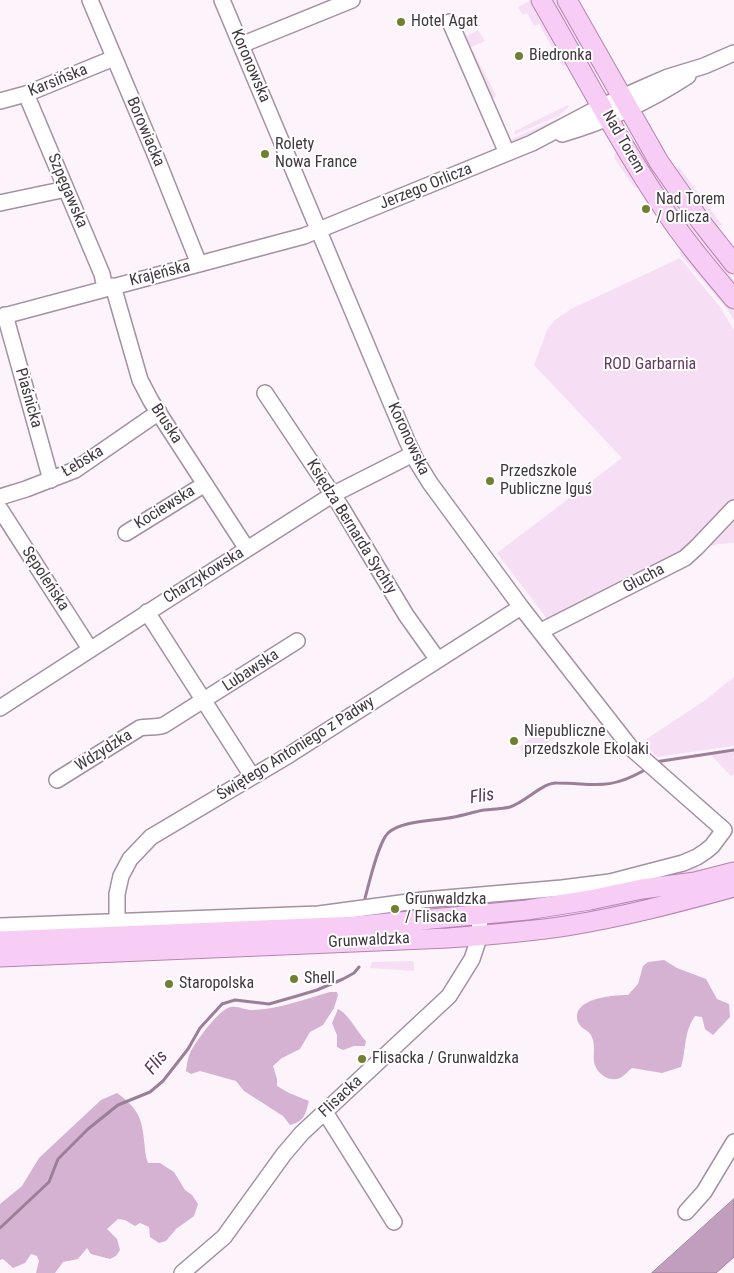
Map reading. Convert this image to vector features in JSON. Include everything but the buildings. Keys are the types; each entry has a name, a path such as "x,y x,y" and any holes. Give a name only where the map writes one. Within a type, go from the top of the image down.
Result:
{"main road":[{"name":"Nad Torem","path":"541,0 662,208 699,258 734,299"},
{"name":"Nad Torem","path":"567,0 659,162 680,194 734,264"},
{"name":"Grunwaldzka","path":"0,941 358,926 566,904 642,889 694,882 734,872"},
{"name":"Grunwaldzka","path":"0,957 480,935 538,930 649,909 734,887"}],"street":[{"name":"Borowiacka","path":"90,0 199,264"},
{"name":"Koronowska","path":"117,922 319,914 423,900 610,882 693,859 712,846 724,830 631,748 521,607 430,483 413,454 222,0"},
{"path":"241,45 352,0"},
{"path":"450,22 506,153"},
{"name":"Jerzego Orlicza","path":"319,231 606,113 626,104 668,77 704,66 734,53"},
{"name":"Karsińska","path":"0,101 26,94 114,58"},
{"name":"Szpęgawska","path":"26,94 109,287"},
{"path":"0,203 66,189"},
{"name":"Krajeńska","path":"2,316 319,231"},
{"name":"Bruska","path":"109,287 140,380 247,549"},
{"name":"Piaśnicka","path":"2,316 51,480"},
{"name":"Księdza Bernarda Sychty","path":"264,393 354,527 380,574 438,660"},
{"name":"Łebska","path":"0,497 75,470 159,412"},
{"name":"Charzykowska","path":"0,708 332,495 413,454"},
{"name":"Kociewska","path":"126,533 205,484"},
{"name":"Głucha","path":"541,631 685,558 734,508"},
{"name":"Sępoleńska","path":"0,509 90,649"},
{"name":"Świętego Antoniego z Padwy","path":"117,922 117,894 121,876 130,859 151,837 290,755 521,607"},
{"name":"Lubawska","path":"147,612 252,776"},
{"name":"Lubawska","path":"204,700 297,640"},
{"name":"Wdzydzka","path":"57,780 140,728 164,725 204,700"},
{"name":"Flisacka","path":"182,1273 224,1237 284,1154 302,1133 449,996 468,967 480,935 479,914"},
{"path":"0,926 117,922"},
{"path":"325,1112 394,1222"},
{"path":"686,1212 704,1192 734,1142"}],"green space":[{"path":"531,0 567,64 563,67 539,24 534,26 527,13 523,15 518,7"},
{"path":"553,0 560,0 600,72 596,74"},
{"path":"478,30 485,41 469,48 467,36"},
{"path":"473,51 496,95 495,98 490,97 471,53"},
{"path":"568,105 568,108 558,116 514,135 515,131"},
{"path":"562,117 551,126 529,138 515,141 509,140"},
{"path":"635,142 679,208 734,280 734,290 717,270 631,145"},
{"path":"620,151 638,188 635,188 614,158 615,153"},
{"path":"679,167 699,194 693,199 675,170"},
{"path":"704,201 722,225 712,225 698,206"},
{"path":"684,250 688,251 734,311 734,321 728,310 679,253"},
{"name":"ROD Garbarnia","path":"680,258 720,307 734,330 734,502 690,549 548,620 497,553 622,458 534,365 547,330 555,320 571,309"},
{"path":"734,514 734,543 718,544 702,549"},
{"path":"734,677 734,746 657,757 642,742 704,701"},
{"path":"547,725 555,738 526,759 519,747"},
{"path":"734,752 734,775 731,776 710,754"},
{"path":"734,861 734,866 568,898 453,910 453,904 696,865 699,869 703,870"},
{"path":"699,888 598,914 495,926 605,908 654,894"},
{"path":"412,961 414,963 414,971 370,968 372,962"}],"shaded area":[{"path":"664,960 677,968 706,979 717,999 729,1004 730,1017 713,1035 705,1029 702,1017 695,1016 687,1035 681,1067 662,1073 632,1068 620,1078 607,1078 595,1066 593,1038 579,1024 577,1014 580,1008 595,999 628,995 638,984 643,966 648,962"},
{"path":"330,992 337,992 338,995 334,1008 323,1025 310,1032 300,1049 282,1058 273,1066 277,1086 309,1101 305,1114 299,1122 290,1125 283,1116 244,1091 236,1081 200,1071 191,1074 186,1071 189,1057 195,1044 226,1009 231,1007 251,1010 273,1008"},
{"path":"338,1009 345,1014 366,1041 365,1046 354,1046 343,1050 337,1047 337,1035 332,1023"},
{"path":"117,1093 129,1103 140,1118 148,1163 160,1163 174,1172 185,1190 192,1195 198,1204 194,1216 176,1229 166,1241 159,1243 150,1237 149,1227 140,1223 135,1226 125,1220 118,1219 107,1229 117,1239 120,1250 116,1256 110,1259 91,1254 87,1248 78,1259 63,1262 55,1273 36,1273 39,1261 37,1256 31,1254 25,1263 13,1268 3,1259 0,1260 0,1204 22,1186 39,1158 101,1100"},
{"path":"734,1199 734,1257 716,1273 652,1273"}],"waterway":[{"name":"Flis","path":"655,762 734,750"},
{"name":"Flis","path":"365,898 381,845 388,833 394,829 410,823 510,807 552,784 610,784 643,771"},
{"name":"Flis","path":"0,1228 49,1182 58,1159 88,1129 118,1105 150,1092 163,1081 188,1049 200,1028 222,1004 235,1000 269,1004 317,990 354,973 359,967"}],"place":[{"name":"Hotel Agat","path":"401,22"},
{"name":"Biedronka","path":"519,56"},
{"name":"Rolety Nowa France","path":"265,154"},
{"name":"Nad Torem / Orlicza","path":"646,209"},
{"name":"Przedszkole Publiczne Iguś","path":"490,481"},
{"name":"Niepubliczne przedszkole Ekolaki","path":"514,741"},
{"name":"Grunwaldzka / Flisacka","path":"395,909"},
{"name":"Shell","path":"294,979"},
{"name":"Staropolska","path":"169,984"},
{"name":"Flisacka / Grunwaldzka","path":"362,1059"}]}
